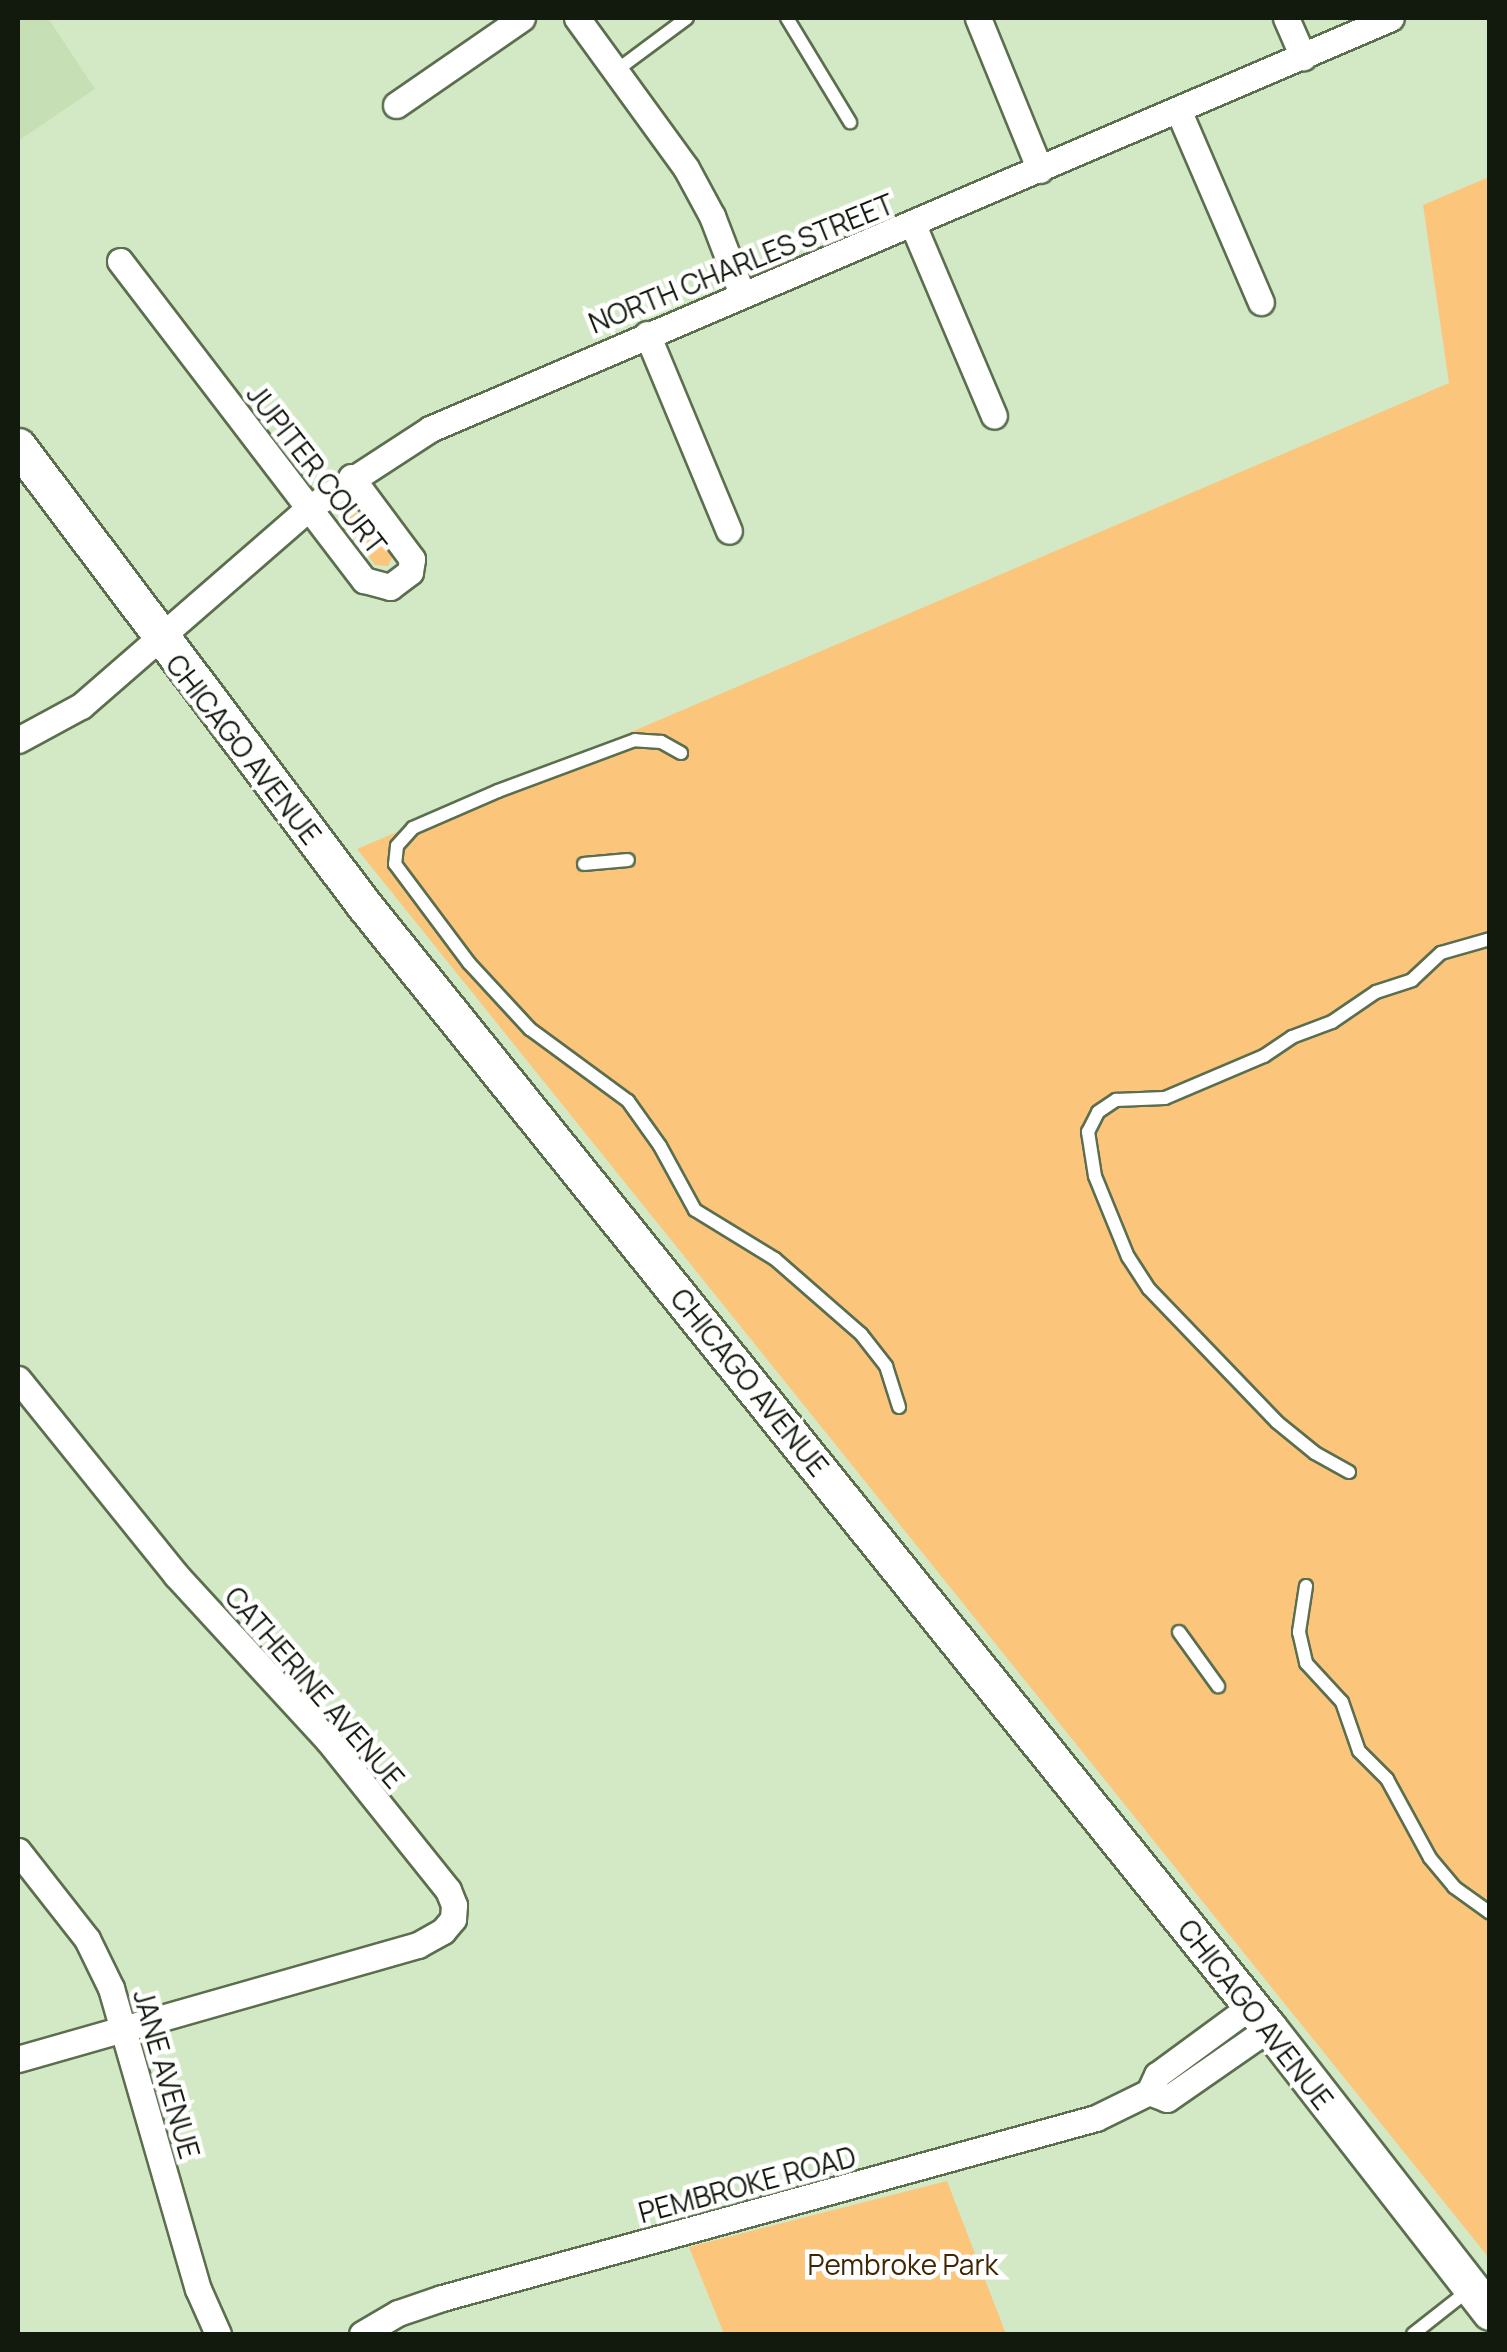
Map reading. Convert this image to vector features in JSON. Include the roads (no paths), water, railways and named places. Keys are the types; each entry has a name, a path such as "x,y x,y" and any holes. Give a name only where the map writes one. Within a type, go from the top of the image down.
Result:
{"main road":[{"name":"CHICAGO AVENUE","path":"18,446 159,639 364,905 1260,2017 1480,2300"}],"street":[{"path":"396,106 522,18"},
{"path":"577,18 693,180 742,294"},
{"path":"978,18 1040,170"},
{"path":"1286,18 1303,57"},
{"name":"NORTH CHARLES STREET","path":"18,740 81,706 308,508 350,477 490,400 1179,112 1391,18"},
{"path":"1179,112 1261,302"},
{"path":"914,224 994,416"},
{"name":"JUPITER COURT","path":"120,261 364,580 390,587 410,572 412,559 350,477"},
{"path":"647,334 729,530"},
{"name":"CATHERINE AVENUE","path":"18,1379 176,1575 327,1739 448,1890 454,1919 444,1931 418,1946 122,2029"},
{"name":"JANE AVENUE","path":"18,1851 100,1962 198,2289 218,2334"},
{"name":"PEMBROKE ROAD","path":"362,2334 398,2313 442,2298 1060,2131 1149,2092 1167,2099 1260,2017"},
{"path":"18,2059 122,2029"}],"lane":[{"path":"617,70 687,18"},
{"path":"788,18 850,122"},
{"path":"681,754 661,742 635,740 516,784 413,828 396,846 395,864 468,963 530,1029 628,1101 660,1146 695,1210 775,1259 861,1334 886,1366 898,1407"},
{"path":"584,864 628,860"},
{"path":"1349,1472 1302,1444 1277,1422 1149,1289 1128,1257 1095,1176 1088,1132 1098,1112 1116,1100 1165,1098 1264,1056 1292,1037 1332,1022 1376,992 1412,980 1440,952 1490,939"},
{"path":"1306,1586 1299,1644 1306,1662 1342,1702 1359,1751 1386,1779 1430,1858 1454,1887 1490,1914"},
{"path":"1179,1632 1218,1686"},
{"path":"1413,2334 1480,2300"}],"park label":[{"name":"Pembroke Park","path":"903,2264"}]}
